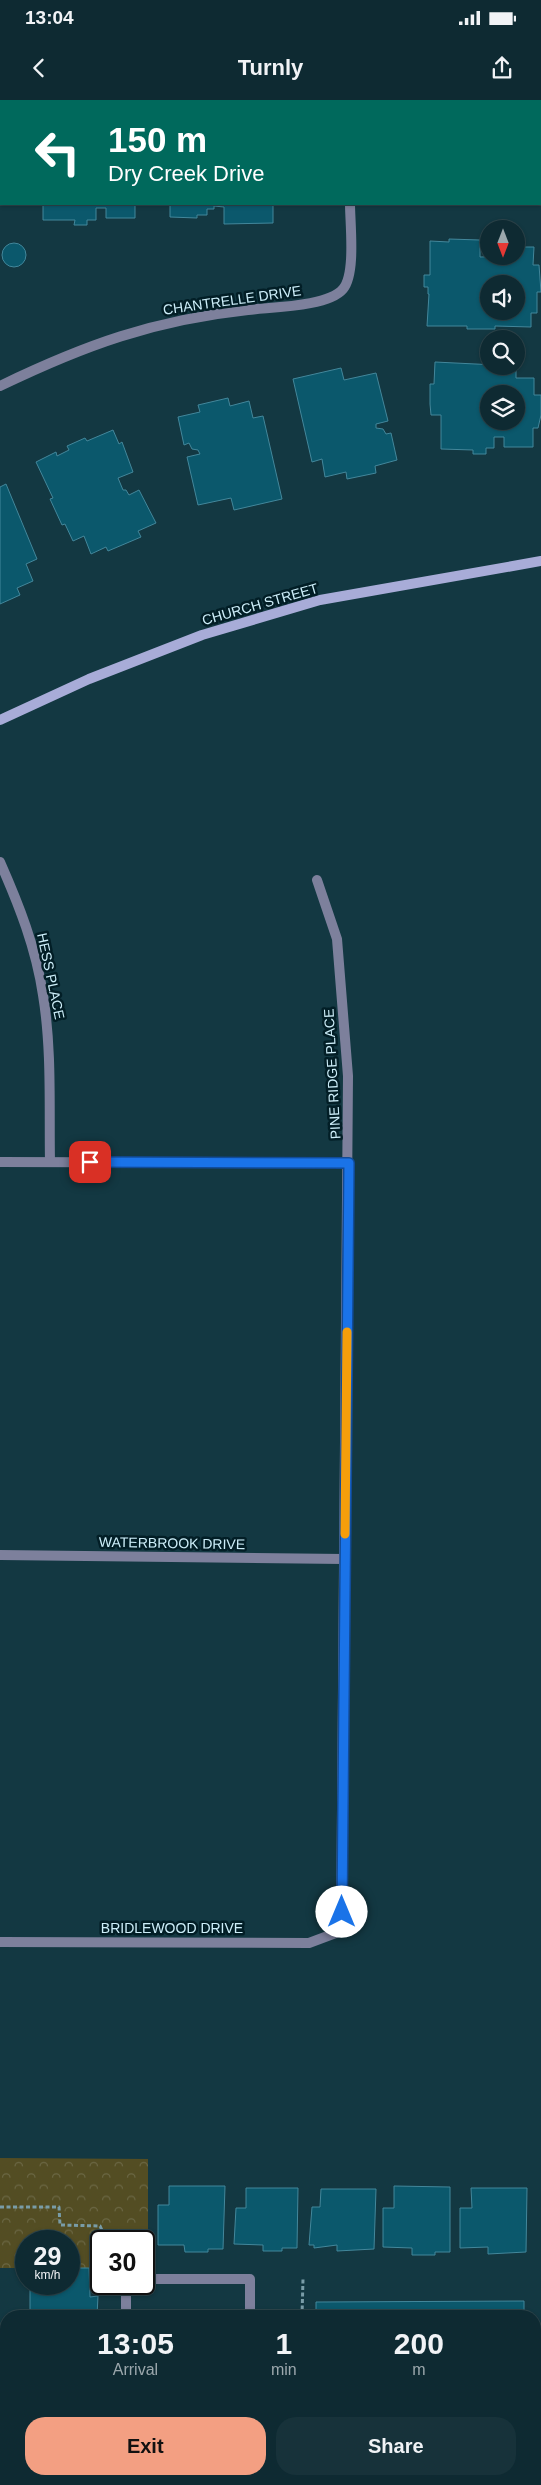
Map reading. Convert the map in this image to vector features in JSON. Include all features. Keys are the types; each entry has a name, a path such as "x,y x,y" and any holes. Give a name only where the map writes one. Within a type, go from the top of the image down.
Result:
{"main road":[{"name":"CHURCH STREET","path":"0,720 89,679 202,635 311,603 541,561"}],"street":[{"name":"CHANTRELLE DRIVE","path":"0,386 96,343 148,327 193,317 300,304 328,298 342,290 349,276 350,205"},
{"name":"HESS PLACE","path":"0,862 20,907 33,950 43,994 48,1030 50,1162"},
{"name":"PINE RIDGE PLACE","path":"317,880 337,939 348,1076 349,1163 342,1931"},
{"path":"0,1162 349,1163"},
{"name":"WATERBROOK DRIVE","path":"0,1556 344,1559"},
{"name":"BRIDLEWOOD DRIVE","path":"0,1942 309,1943 342,1931"},
{"path":"155,2279 250,2279 250,2310"},
{"path":"126,2295 126,2310"}],"path":[{"path":"0,2207 59,2207 60,2225 100,2226 102,2230"},
{"path":"302,2310 303,2279"}],"green space":[{"path":"0,2158 148,2159 148,2230 90,2230 90,2269 80,2269 80,2230 15,2230 15,2268 0,2268"}],"building":[{"path":"43,205 135,205 135,218 106,218 106,208 96,208 96,220 87,220 87,225 74,225 75,220 43,220"},
{"path":"170,205 273,205 273,223 224,224 224,207 214,206 214,209 207,209 207,215 197,215 197,218 170,217"},
{"path":"449,239 480,240 480,265 525,265 525,247 534,247 533,265 539,265 541,292 537,292 537,313 531,313 531,327 495,326 495,329 467,329 467,326 427,326 429,294 428,287 424,287 424,275 430,275 430,241 449,242"},
{"path":"14,243 23,246 26,255 23,264 14,267 5,264 2,255 5,246"},
{"path":"435,362 480,364 480,375 516,375 516,378 534,378 534,395 541,395 541,415 538,428 533,428 533,447 504,447 504,437 494,437 494,448 486,448 486,454 473,454 473,450 441,449 441,415 431,415 430,384 434,384"},
{"path":"341,368 344,380 376,373 388,421 376,424 376,428 383,429 386,434 391,433 397,460 375,466 376,473 347,479 346,472 325,477 322,459 312,462 293,379"},
{"path":"228,398 230,406 249,401 253,418 263,416 282,499 234,510 231,498 198,505 187,457 200,454 198,450 192,449 189,443 184,445 178,417 200,412 198,405"},
{"path":"113,430 119,444 122,442 133,472 118,478 123,490 126,490 129,495 139,490 156,523 138,531 141,537 108,551 106,547 91,554 84,536 73,541 65,524 62,525 50,499 53,498 36,462 56,452 57,456 69,450 67,446 85,438 87,441"},
{"path":"6,484 37,559 26,564 33,581 17,588 20,595 0,604 0,487"},
{"path":"169,2186 225,2186 223,2249 208,2249 208,2252 185,2252 184,2245 158,2245 158,2205 169,2205"},
{"path":"394,2186 450,2187 450,2252 435,2252 435,2255 412,2255 412,2248 383,2247 383,2208 394,2208"},
{"path":"246,2188 298,2188 297,2248 282,2248 282,2251 263,2251 263,2245 234,2244 236,2208 246,2208"},
{"path":"471,2188 527,2188 526,2252 488,2254 488,2247 460,2248 460,2208 472,2208"},
{"path":"321,2189 376,2189 374,2249 337,2251 337,2245 314,2248 314,2245 309,2245 312,2207 320,2207"},
{"path":"80,2268 89,2268 90,2297 98,2296 97,2310 30,2310 30,2295 80,2295"},
{"path":"524,2301 524,2310 316,2310 316,2302"}],"slow traffic":[{"path":"345,1534 347,1332"}],"route":[{"path":"90,1162 349,1163 342,1912"}]}
